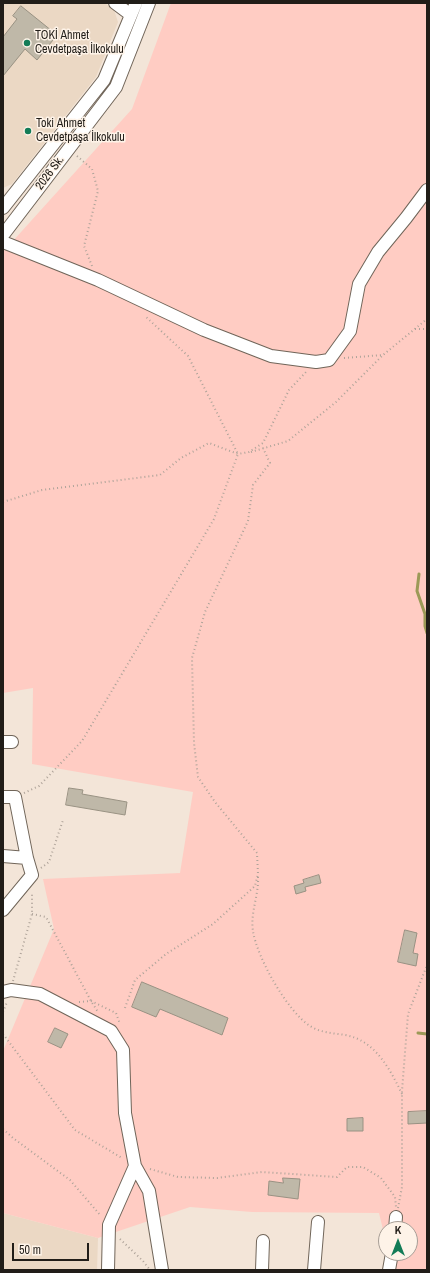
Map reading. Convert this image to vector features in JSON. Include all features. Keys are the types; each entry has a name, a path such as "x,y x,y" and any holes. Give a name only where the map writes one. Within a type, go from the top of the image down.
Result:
{"street":[{"path":"115,3 131,15"},
{"name":"2026 Sk.","path":"3,208 104,80 136,3"},
{"name":"2026 Sk.","path":"3,235 116,87 149,3"},
{"path":"3,242 98,280 204,330 270,356 316,362 329,360 350,331 359,284 378,252 427,190"},
{"path":"3,910 32,875 9,797"},
{"path":"3,856 27,858"},
{"path":"6,988 40,994 111,1031 123,1050 125,1114 135,1166 149,1191 162,1270"},
{"path":"108,1270 108,1227 135,1166"},
{"path":"396,1217 396,1221"},
{"path":"314,1270 318,1222"},
{"path":"262,1270 263,1241"}],"path":[{"path":"68,150 92,169 98,191 84,246 98,280"},
{"path":"9,797 39,786 82,741 214,520 238,454 188,356 143,314"},
{"path":"3,502 42,490 160,475 181,458 209,443 238,454 288,441 336,402 383,355 427,319"},
{"path":"414,329 427,328"},
{"path":"329,360 383,355"},
{"path":"249,452 263,443 289,390 316,362"},
{"path":"263,448 270,463 253,485 248,520 205,612 192,658 194,743 198,777 215,802 257,853 258,884 253,910 253,931 259,953 289,1005 310,1026 323,1032 347,1035 364,1042 385,1061 402,1094"},
{"path":"3,1012 6,988 32,914 32,875 49,862 63,820"},
{"path":"125,1008 134,980 166,954 213,924 255,886 258,874"},
{"path":"32,914 46,917 90,1001 99,1013"},
{"path":"396,1217 402,1187 402,1094 404,1050 408,1014 427,965"},
{"path":"3,1034 75,1130 135,1166 178,1177 217,1178 262,1172 336,1177 347,1167 363,1167 381,1178 395,1197 396,1217"},
{"path":"3,1129 70,1180 108,1227 143,1261 150,1270"}],"shaded area":[{"name":"Toki Ahmet Cevdetpaşa İlkokulu","path":"3,3 105,3 114,10 118,22 96,77 12,184 3,188"},
{"path":"171,3 427,3 427,1270 393,1270 391,1261 418,1261 418,1221 381,1221 379,1213 252,1212 190,1207 98,1238 3,1213 3,1051 54,929 43,879 180,873 193,792 32,764 33,688 3,693 3,252 132,109"},
{"path":"3,1213 98,1238 97,1270 3,1270"}],"building":[{"name":"TOKİ Ahmet Cevdetpaşa İlkokulu","path":"21,6 57,35 37,60 25,49 3,76 3,37 17,19 13,16"},
{"path":"69,788 83,790 82,794 127,802 125,815 66,805"},
{"path":"319,875 321,883 305,887 306,891 296,894 294,886 304,883 303,880"},
{"path":"405,930 417,933 413,953 418,954 416,966 398,962"},
{"path":"142,982 228,1018 222,1035 160,1009 156,1017 132,1007"},
{"path":"55,1028 68,1034 61,1048 48,1042"},
{"path":"427,1111 427,1123 408,1124 408,1112"},
{"path":"363,1118 363,1131 347,1131 347,1119"},
{"path":"283,1178 300,1179 298,1199 268,1195 269,1181 283,1183"}],"waterway":[{"path":"419,574 417,591 425,614 425,626 427,633"},
{"path":"418,1033 427,1034"}],"place":[{"name":"TOKİ Ahmet Cevdetpaşa İlkokulu","path":"27,43"},
{"name":"Toki Ahmet Cevdetpaşa İlkokulu","path":"28,131"}]}
